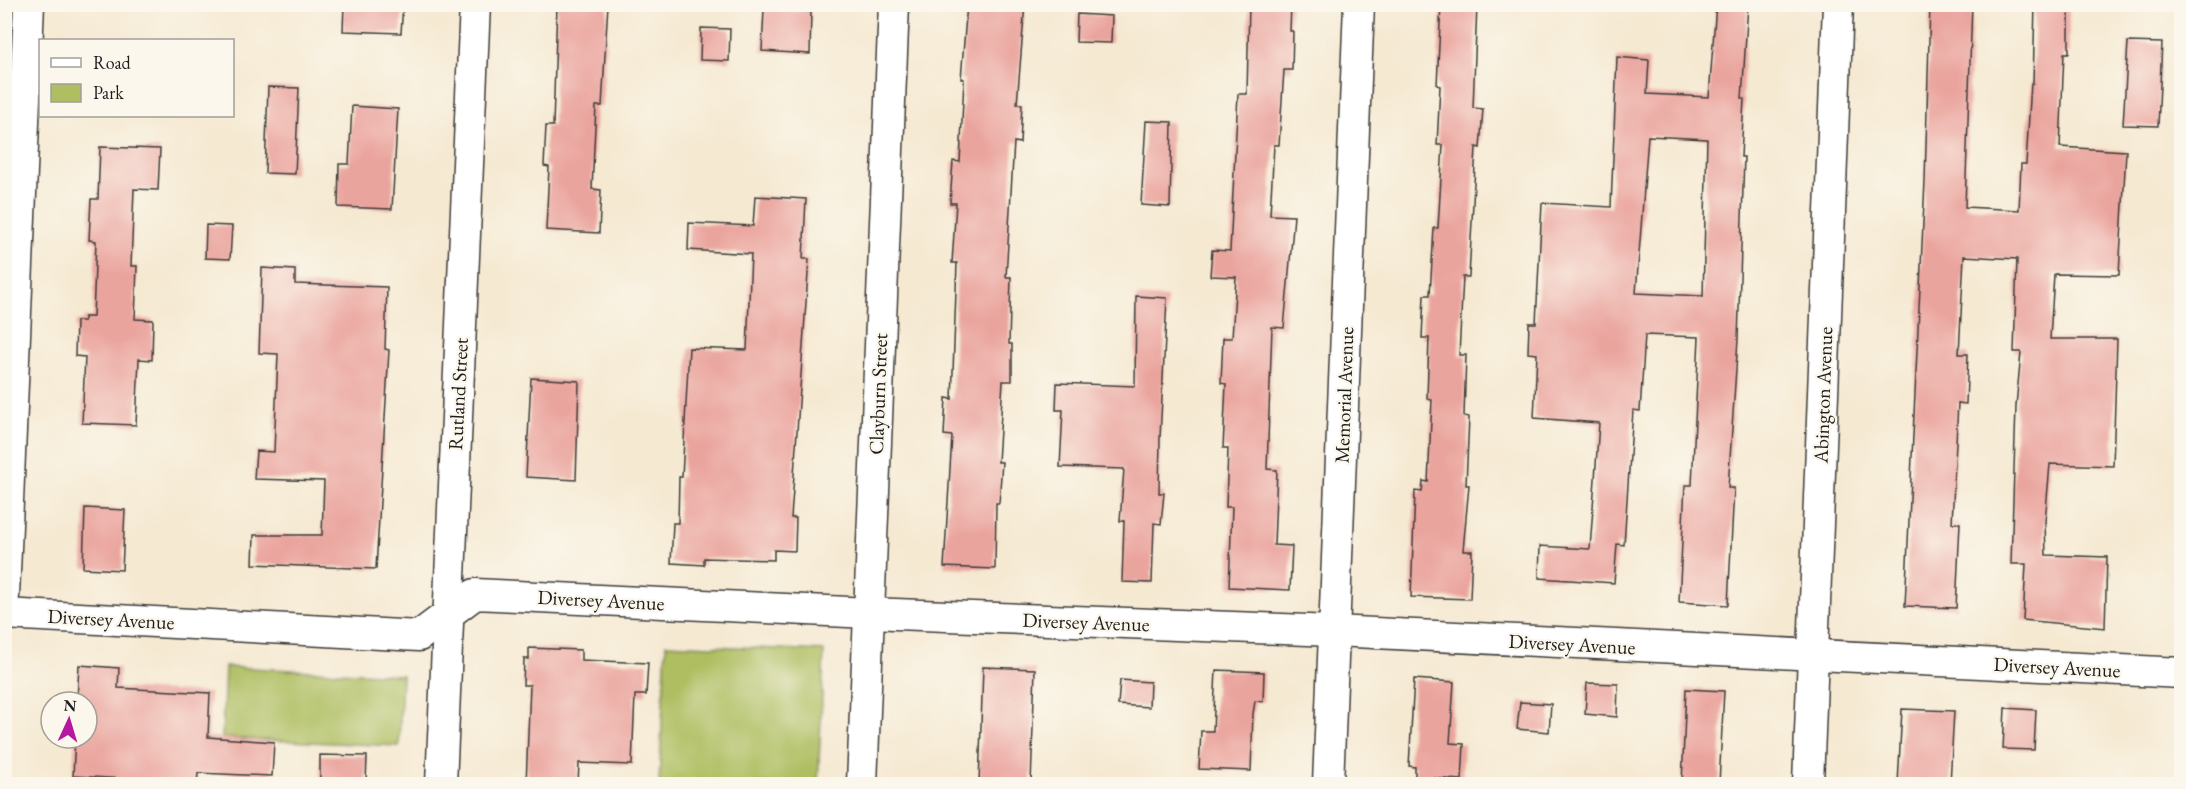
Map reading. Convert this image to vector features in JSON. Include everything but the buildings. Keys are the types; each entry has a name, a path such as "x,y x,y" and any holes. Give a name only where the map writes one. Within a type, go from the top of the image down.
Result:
{"street":[{"path":"4,596 29,4"},
{"name":"Rutland Street","path":"441,784 475,4"},
{"name":"Clayburn Street","path":"862,784 894,4"},
{"name":"Memorial Avenue","path":"1328,784 1359,4"},
{"name":"Abington Avenue","path":"1808,784 1838,4"},
{"name":"Diversey Avenue","path":"4,614 418,636 475,594 869,613 1334,631 2181,673"}],"green space":[{"path":"666,644 824,651 818,784 659,784"},
{"path":"225,667 402,675 399,746 222,738"}]}
